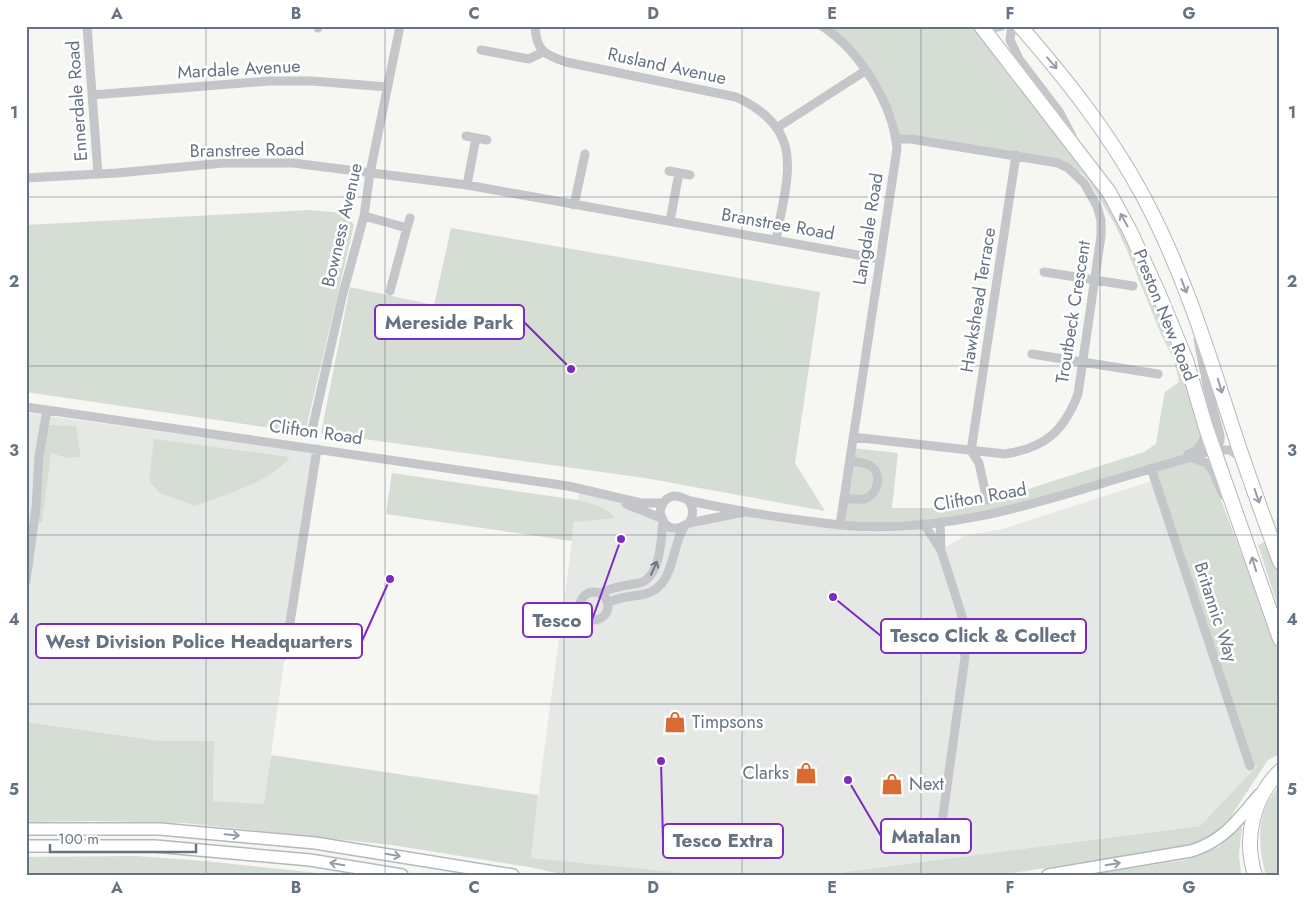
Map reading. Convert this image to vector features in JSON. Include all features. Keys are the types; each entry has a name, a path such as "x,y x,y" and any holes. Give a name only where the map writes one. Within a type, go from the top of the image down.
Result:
{"highway":[{"name":"Preston New Road","path":"1020,26 1064,77 1112,142 1151,211 1176,266 1214,366 1244,460 1280,562"},
{"name":"Preston New Road","path":"982,28 1109,192 1130,231 1186,360 1206,428 1280,639"},
{"path":"1255,875 1251,860 1252,824 1258,801 1280,762"},
{"path":"1266,787 1280,771"}],"main road":[{"path":"1048,875 1203,848 1228,831 1266,787"},
{"path":"26,828 160,829 315,843 513,875"},
{"path":"26,846 155,846 310,860 402,875"}],"street":[{"name":"Ennerdale Road","path":"88,26 98,174"},
{"name":"Bowness Avenue","path":"312,430 342,297 364,216 370,173 400,26"},
{"path":"480,50 529,59 543,52 538,44 535,26"},
{"name":"Langdale Road","path":"822,26 834,34 865,71 884,102 892,120 896,139 896,160 840,525"},
{"path":"982,28 990,29 1002,26"},
{"path":"1012,26 1010,40 1019,59 1060,113 1082,156"},
{"name":"Rusland Avenue","path":"543,52 566,62 736,96 754,105 778,127 788,154 776,240"},
{"path":"778,127 865,71"},
{"name":"Mardale Avenue","path":"92,95 269,80 388,86"},
{"path":"466,136 487,140"},
{"path":"467,185 476,138"},
{"name":"Troutbeck Crescent","path":"853,437 1005,454 1024,452 1038,446 1050,437 1063,423 1073,406 1081,382 1084,363 1101,236 1101,220 1097,206 1084,183 1068,168 1058,163 911,139 896,139"},
{"path":"574,204 584,154"},
{"name":"Hawkshead Terrace","path":"971,451 1016,155"},
{"name":"Branstree Road","path":"26,178 224,163 293,163 467,185 880,259"},
{"path":"669,171 690,175"},
{"path":"670,221 679,173"},
{"path":"364,216 407,228"},
{"path":"390,291 410,218"},
{"path":"1044,272 1133,286"},
{"path":"1192,307 1206,386 1220,434 1220,441 1215,450 1230,450 1244,460"},
{"path":"1032,354 1158,374"},
{"name":"Clifton Road","path":"26,407 568,486 641,503 663,503 674,496 744,512 840,525 886,527 924,524 995,514 1215,450"},
{"path":"26,581 36,508 39,456 47,410"},
{"path":"1153,468 1162,461 1193,452 1204,442 1206,428"},
{"path":"285,655 317,449"},
{"path":"971,451 978,463 987,500"},
{"path":"1190,457 1207,463 1214,471 1235,527 1247,541"},
{"path":"845,498 862,500 867,498 873,494 877,485 877,475 874,468 868,464 850,461"},
{"name":"Britannic Way","path":"1153,468 1250,766"},
{"name":"Clifton Road","path":"601,494 662,519 671,528 744,512"},
{"path":"608,603 615,599 647,594 664,581 670,570 678,541 693,514 688,500"},
{"path":"601,593 622,584 639,583 647,580 654,572 659,554 661,508 663,503"},
{"path":"940,522 941,550"},
{"path":"924,524 941,550 964,619 965,657 939,844"},
{"path":"596,591 601,593 608,603 607,611 601,618 591,620 582,614 579,603 584,594 596,591"}],"shaded area":[{"path":"822,26 981,26 1130,231 1206,428 1192,459 1207,463 1245,563 1280,639 1280,752 1268,760 1227,825 1211,838 1186,847 999,875 822,875 1200,826 1257,766 1250,766 1151,468 966,519 840,525 852,448 898,453 892,508 931,508 978,502 1025,490 1144,452 1156,444 1165,392 1179,382 1174,360 1160,332 1126,248 1114,223 1089,181 1082,173 1068,168 896,139 865,71"},
{"path":"309,210 344,213 354,225 305,433 26,392 26,225"},
{"path":"451,228 820,292 795,463 825,511 645,478 321,433 350,287 434,305"},
{"path":"26,413 316,453 264,804 213,801 214,741 160,741 26,722"},
{"path":"49,425 76,426 81,457 67,458 51,453 42,522 37,522 44,439"},
{"path":"154,439 290,457 271,474 259,481 195,506 160,493 149,481"},
{"path":"392,473 577,500 603,508 615,518 574,522 572,541 386,514"},
{"path":"1155,480 1250,766 1258,765 1200,826 822,875 706,875 530,858 579,488 601,494 647,513 669,526 744,512 840,525 924,524 941,550 966,535 999,530"},
{"path":"1267,541 1280,578 1280,613 1258,545"},
{"path":"26,722 160,741 214,741 213,801 264,804 271,755 538,795 531,858 706,875 565,875 529,867 392,845 184,823 26,822"},
{"path":"1280,785 1280,875 1266,875 1261,850 1262,816 1266,805"},
{"path":"1242,826 1239,854 1241,875 1085,875 1185,860 1219,847"},
{"path":"136,856 205,861 336,875 171,875 164,873 156,875 26,875 26,857"}],"place":[{"name":"Mereside Park","path":"571,369"},
{"name":"Tesco","path":"621,539"},
{"name":"West Division Police Headquarters","path":"390,579"},
{"name":"Tesco Click & Collect","path":"833,597"},
{"name":"Timpsons","path":"675,722"},
{"name":"Tesco Extra","path":"661,761"},
{"name":"Clarks","path":"806,773"},
{"name":"Matalan","path":"848,780"},
{"name":"Next","path":"892,784"}]}
